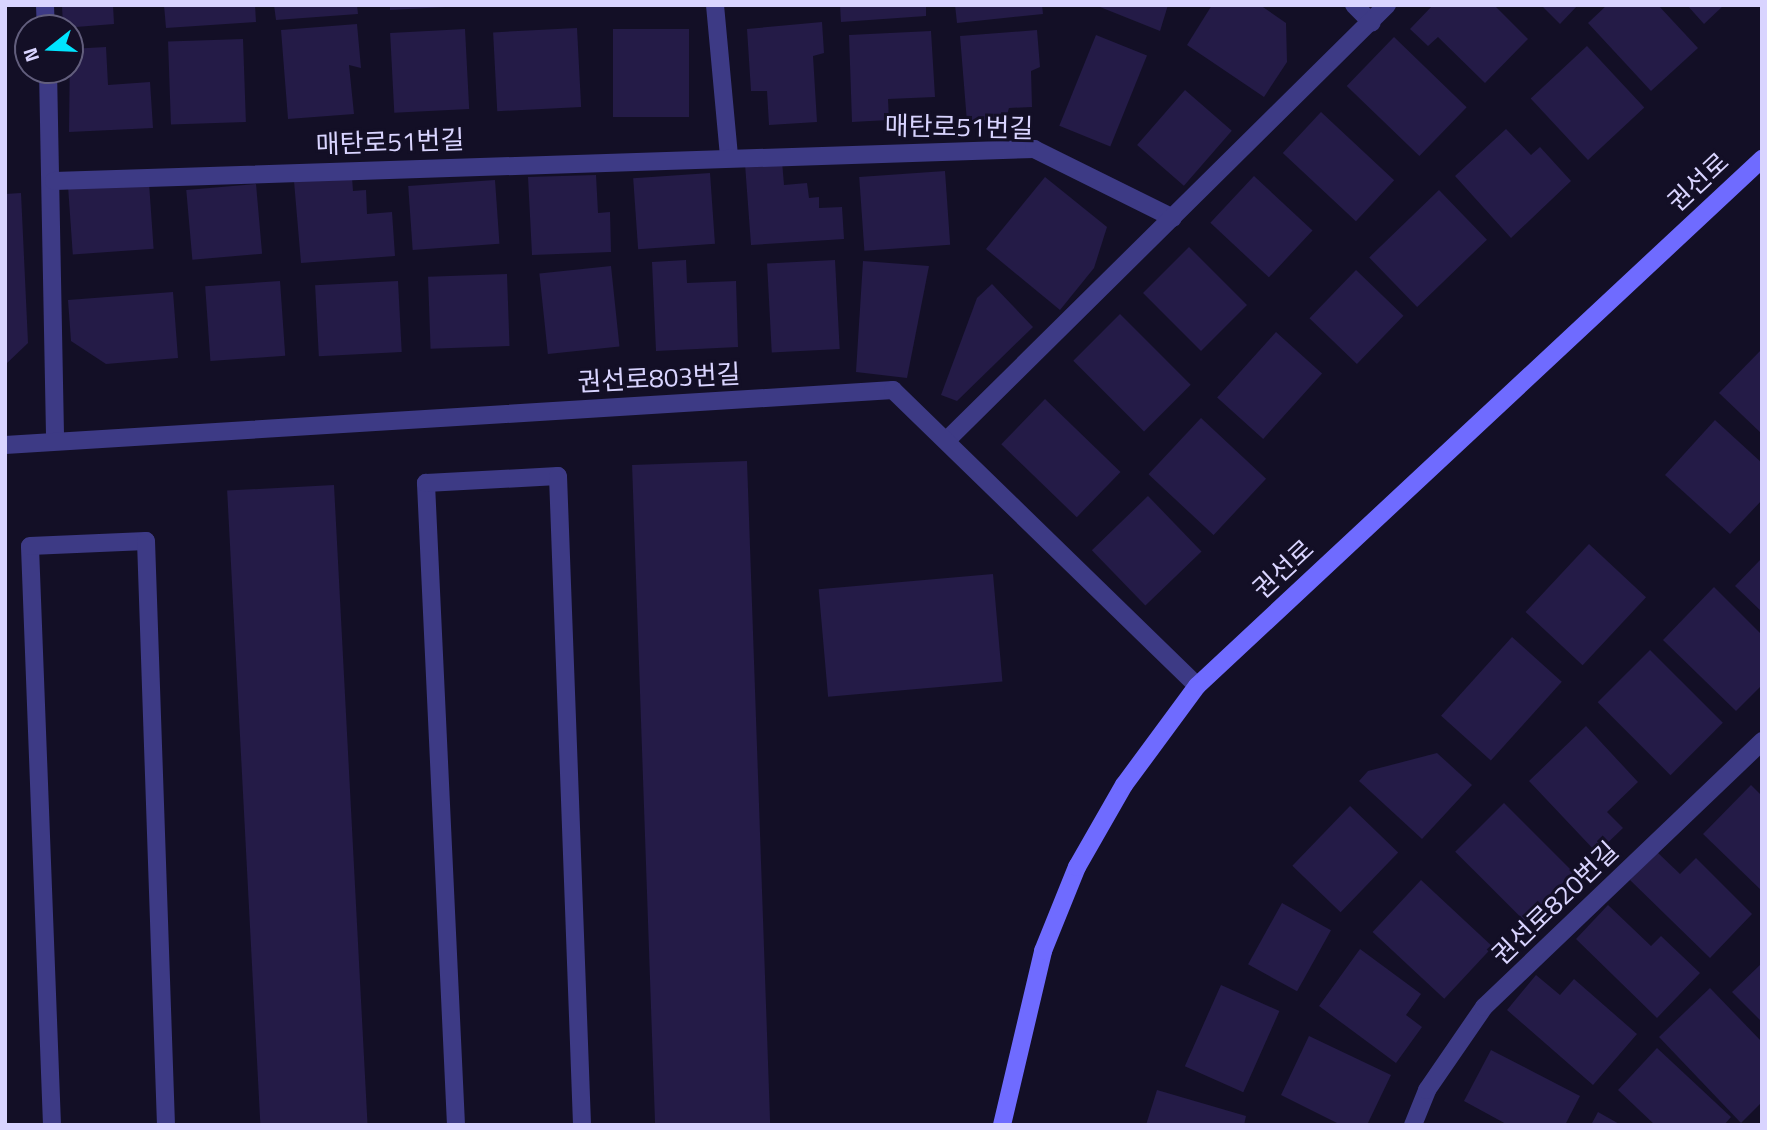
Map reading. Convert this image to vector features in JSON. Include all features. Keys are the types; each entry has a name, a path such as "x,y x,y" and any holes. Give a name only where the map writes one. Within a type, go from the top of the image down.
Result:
{"street":[{"path":"715,5 729,156"},
{"path":"1354,5 1372,23"},
{"path":"949,438 1372,23 1387,5"},
{"path":"49,84 54,181 55,440"},
{"name":"매탄로51번길","path":"54,181 729,156 1034,149 1173,218"},
{"name":"권선로","path":"1002,1125 1043,951 1077,867 1124,785 1197,686 1762,159"},
{"name":"권선로803번길","path":"5,445 893,390 949,438 1197,686"},
{"path":"456,1125 426,483 558,476 582,1125"},
{"path":"52,1125 30,546 146,541 166,1125"},
{"name":"권선로820번길","path":"1413,1125 1427,1090 1484,1007 1762,741"}],"building":[{"path":"62,5 113,5 114,24 84,26 84,14 62,14"},
{"path":"164,5 255,5 256,22 166,28"},
{"path":"274,5 357,5 358,14 276,20"},
{"path":"390,5 446,5 446,7 390,10"},
{"path":"840,5 926,5 926,16 841,22"},
{"path":"955,5 1042,5 1043,14 957,23"},
{"path":"1095,5 1168,5 1160,31"},
{"path":"1212,5 1260,5 1286,23 1287,62 1264,97 1187,45"},
{"path":"1433,5 1494,5 1528,39 1485,83 1438,37 1428,46 1410,29"},
{"path":"1541,5 1578,5 1560,24"},
{"path":"1607,5 1658,5 1698,48 1651,91 1588,23"},
{"path":"1687,5 1724,5 1704,24"},
{"path":"822,22 824,53 813,56 817,122 769,125 767,91 751,91 747,29"},
{"path":"357,24 361,68 349,65 354,114 288,119 281,30"},
{"path":"577,28 581,107 497,111 493,32"},
{"path":"465,29 469,109 394,113 390,33"},
{"path":"613,29 689,29 689,117 613,117"},
{"path":"1037,30 1040,67 1031,71 1032,107 1009,108 1006,118 967,122 960,36"},
{"path":"931,31 935,97 888,99 889,120 852,122 849,35"},
{"path":"1096,35 1147,56 1110,146 1059,126"},
{"path":"1394,37 1467,107 1419,156 1347,86"},
{"path":"243,39 246,122 171,125 168,42"},
{"path":"1587,46 1644,107 1588,160 1531,99"},
{"path":"106,47 108,85 150,82 153,128 69,132 70,84 84,84 84,48"},
{"path":"1185,90 1232,131 1184,186 1137,145"},
{"path":"1321,112 1394,180 1356,221 1283,153"},
{"path":"1506,129 1531,155 1540,147 1571,181 1511,238 1455,176"},
{"path":"782,161 784,185 807,183 809,198 819,197 819,208 842,207 844,239 751,245 745,164"},
{"path":"945,171 950,245 864,251 859,177"},
{"path":"710,173 715,244 638,249 633,178"},
{"path":"596,175 598,213 610,212 611,252 532,255 528,177"},
{"path":"1254,176 1313,231 1269,277 1210,223"},
{"path":"352,177 353,191 366,190 367,214 392,212 395,256 301,263 294,181"},
{"path":"1045,177 1107,227 1094,268 1060,310 986,249"},
{"path":"495,180 499,244 413,250 408,186"},
{"path":"149,183 154,249 73,254 68,189"},
{"path":"256,184 262,254 192,260 186,190"},
{"path":"1439,190 1487,240 1417,307 1369,257"},
{"path":"21,193 28,343 5,365 5,194"},
{"path":"1189,247 1247,305 1201,351 1143,293"},
{"path":"686,260 687,283 736,281 738,347 656,351 652,262"},
{"path":"835,260 840,349 772,352 767,264"},
{"path":"863,261 929,266 907,378 856,372"},
{"path":"611,266 619,347 548,354 539,274"},
{"path":"1356,270 1403,316 1357,364 1309,318"},
{"path":"507,274 510,346 431,349 428,277"},
{"path":"280,281 285,356 210,361 205,286"},
{"path":"398,281 402,352 319,356 315,285"},
{"path":"992,284 1033,327 957,401 941,395 977,298"},
{"path":"173,292 178,358 106,364 71,341 68,300"},
{"path":"1120,314 1191,385 1144,431 1073,361"},
{"path":"1276,332 1322,373 1263,439 1217,397"},
{"path":"1762,349 1762,434 1719,393"},
{"path":"1045,399 1121,472 1077,517 1001,444"},
{"path":"1201,418 1266,479 1214,535 1148,474"},
{"path":"1715,420 1762,463 1762,500 1730,534 1665,475"},
{"path":"747,461 770,1125 655,1125 632,465"},
{"path":"334,485 368,1125 260,1125 227,491"},
{"path":"1148,496 1201,551 1145,606 1092,550"},
{"path":"1589,544 1646,597 1583,665 1526,612"},
{"path":"1762,558 1762,612 1735,586"},
{"path":"993,574 1002,682 828,697 819,589"},
{"path":"1714,587 1762,635 1762,685 1736,711 1663,640"},
{"path":"1512,637 1562,682 1491,761 1441,716"},
{"path":"1650,650 1723,723 1671,775 1598,702"},
{"path":"1586,726 1638,782 1607,812 1623,828 1597,853 1529,781"},
{"path":"1437,753 1472,785 1422,839 1359,781 1368,771"},
{"path":"1751,785 1762,796 1762,891 1703,834"},
{"path":"1504,803 1573,872 1525,921 1455,852"},
{"path":"1350,806 1398,853 1341,912 1292,866"},
{"path":"1657,852 1680,874 1696,858 1752,914 1710,958 1630,880"},
{"path":"1421,880 1493,947 1444,999 1373,932"},
{"path":"1282,903 1331,930 1297,991 1248,964"},
{"path":"1608,905 1651,946 1661,936 1700,973 1657,1018 1576,939"},
{"path":"1360,949 1421,994 1406,1015 1422,1027 1396,1063 1319,1006"},
{"path":"1762,963 1762,1022 1732,992"},
{"path":"1536,975 1560,995 1574,979 1637,1034 1593,1085 1507,1010"},
{"path":"1221,985 1279,1011 1243,1092 1185,1066"},
{"path":"1710,988 1762,1042 1762,1102 1741,1123 1659,1037"},
{"path":"1309,1036 1391,1075 1367,1125 1341,1125 1281,1095"},
{"path":"1657,1048 1731,1117 1724,1125 1655,1125 1618,1090"},
{"path":"1491,1050 1580,1096 1565,1125 1508,1125 1464,1101"},
{"path":"1157,1090 1246,1116 1244,1125 1146,1125"},
{"path":"1598,1112 1621,1125 1591,1125"}]}
